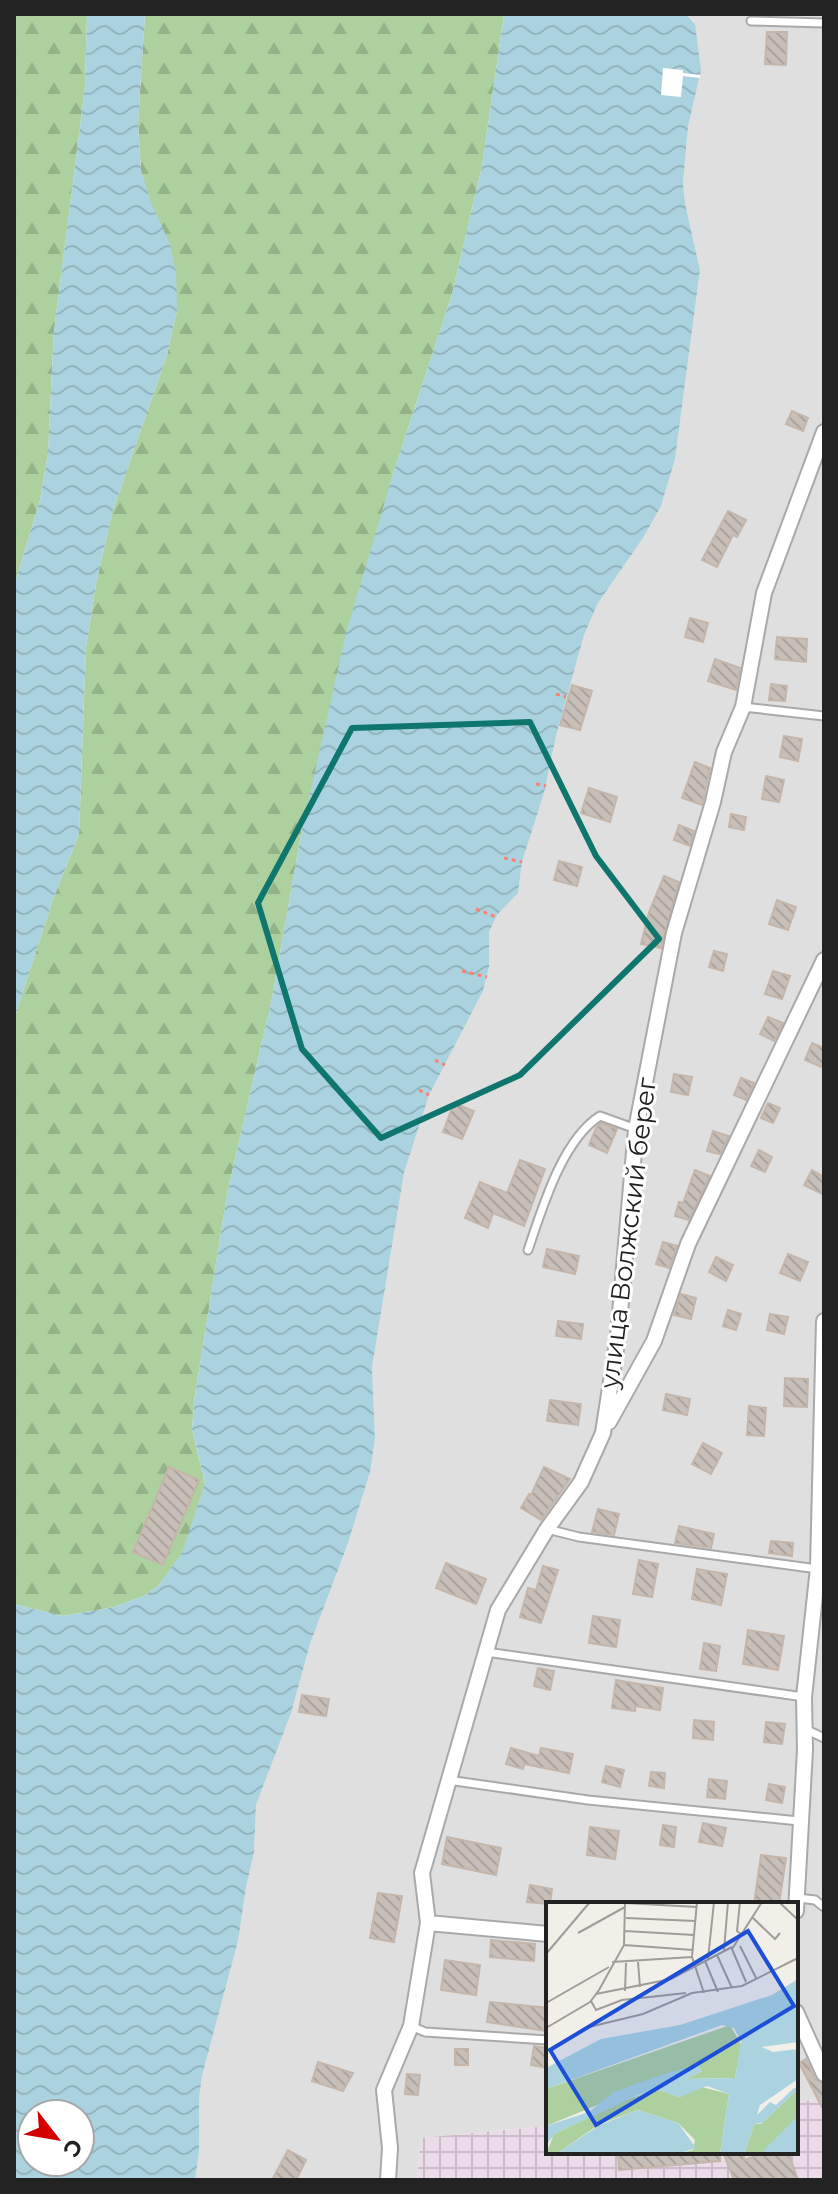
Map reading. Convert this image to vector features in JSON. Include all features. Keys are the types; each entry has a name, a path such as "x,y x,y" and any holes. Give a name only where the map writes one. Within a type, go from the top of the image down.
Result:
{"street":[{"name":"улица Волжский берег","path":"388,2180 390,2148 384,2090 411,2026 428,1923 422,1873 498,1610 547,1529 581,1482 603,1433 618,1336 636,1129 674,933 713,802 724,752 743,707 764,593 824,432"},
{"path":"603,1433 654,1341 688,1244 824,960"},
{"path":"797,1902 804,1697 821,1570 824,1321"},
{"path":"428,1923 546,1934"},
{"path":"798,2016 824,2074"}],"lane":[{"path":"751,21 824,23"},
{"path":"743,707 824,716"},
{"path":"528,1250 550,1186 585,1126 600,1116 636,1129"},
{"path":"547,1529 579,1537 821,1570"},
{"path":"486,1652 804,1697"},
{"path":"805,1729 824,1738"},
{"path":"448,1780 588,1800 799,1821"},
{"path":"798,1904 815,1900 824,1907"},
{"path":"411,2026 425,2032 546,2040"}],"path":[{"path":"556,694 566,697"},
{"path":"536,784 546,786"},
{"path":"504,858 522,862"},
{"path":"476,909 496,917"},
{"path":"462,971 487,977"},
{"path":"435,1060 445,1065"},
{"path":"419,1090 429,1095"}],"highlighted area":[{"path":"530,722 596,856 659,939 520,1075 381,1138 302,1049 258,903 352,728"}],"shaded area":[{"path":"686,14 824,14 824,2099 798,2102 798,1902 546,1902 546,2126 421,2138 417,2180 195,2180 202,2076 238,1941 254,1853 256,1805 291,1712 310,1644 347,1546 370,1472 375,1439 372,1367 404,1173 429,1095 483,991 489,967 489,932 497,915 518,893 522,862 544,793 584,635 598,603 661,506 675,459 700,270 683,183 688,127 701,70 694,21"},
{"path":"824,2099 824,2180 417,2180 421,2138 546,2126 546,2154 798,2154 798,2102"}],"green space":[{"path":"14,14 87,14 85,87 54,331 48,453 40,500 14,586"},
{"path":"145,14 504,14 482,166 452,294 393,474 301,834 272,998 227,1194 194,1402 192,1429 205,1484 183,1553 158,1586 144,1596 114,1607 63,1616 14,1604 14,1025 53,899 79,834 86,647 96,584 112,513 167,355 177,310 141,171 138,123"}],"water":[{"path":"87,14 145,14 138,123 141,171 170,244 176,273 177,310 167,355 112,513 96,584 86,647 79,834 53,899 14,1025 14,586 40,500 48,453 54,331 85,87"},
{"path":"504,14 686,14 695,24 701,70 688,127 683,183 700,270 675,459 661,506 598,603 584,635 544,793 522,862 518,893 497,915 489,932 489,967 483,991 429,1095 404,1173 372,1367 375,1439 370,1472 347,1546 310,1644 291,1713 256,1805 254,1853 238,1941 202,2076 195,2180 14,2180 14,1604 63,1616 114,1607 144,1596 158,1586 182,1553 205,1483 192,1429 194,1402 227,1194 272,998 301,834 346,633 393,474 452,294 482,166"}],"pier":[{"path":"663,68 683,70 683,73 700,75 700,78 683,76 681,97 661,95"}],"building":[{"path":"767,32 787,32 786,65 765,64"},
{"path":"792,411 808,418 803,431 786,424"},
{"path":"728,511 746,520 737,537 733,535 717,567 702,560"},
{"path":"690,618 708,623 703,642 685,637"},
{"path":"777,637 807,639 806,662 775,659"},
{"path":"715,659 740,668 736,690 708,681"},
{"path":"771,684 787,686 785,701 769,700"},
{"path":"572,685 592,691 580,730 560,725"},
{"path":"784,736 802,739 798,761 780,757"},
{"path":"695,762 710,768 702,805 682,798"},
{"path":"766,776 784,780 779,802 762,799"},
{"path":"589,788 617,797 610,822 581,813"},
{"path":"731,814 746,817 744,830 729,827"},
{"path":"679,825 694,831 690,846 674,840"},
{"path":"559,861 582,867 577,886 554,880"},
{"path":"664,876 679,882 661,948 641,944 649,912"},
{"path":"777,900 796,907 788,930 769,924"},
{"path":"714,951 727,954 723,971 709,967"},
{"path":"773,971 790,976 782,999 765,994"},
{"path":"768,1017 783,1023 774,1041 760,1034"},
{"path":"812,1043 824,1048 824,1068 805,1060"},
{"path":"674,1074 692,1077 688,1095 671,1092"},
{"path":"741,1078 754,1083 746,1100 734,1095"},
{"path":"454,1103 474,1111 462,1139 443,1132"},
{"path":"768,1103 780,1108 773,1123 761,1118"},
{"path":"601,1123 617,1129 607,1153 589,1145"},
{"path":"713,1131 729,1136 720,1154 707,1151"},
{"path":"759,1150 772,1157 765,1172 751,1166"},
{"path":"520,1160 545,1169 524,1226 493,1213 488,1228 465,1218 480,1182 507,1193"},
{"path":"695,1170 710,1176 689,1220 675,1216"},
{"path":"812,1170 824,1177 824,1195 804,1185"},
{"path":"663,1242 677,1246 669,1268 656,1264"},
{"path":"547,1249 579,1256 575,1274 543,1267"},
{"path":"788,1254 808,1262 800,1281 780,1273"},
{"path":"716,1257 733,1265 726,1281 709,1272"},
{"path":"681,1294 696,1298 691,1319 674,1315"},
{"path":"728,1310 741,1314 736,1330 723,1326"},
{"path":"770,1314 788,1317 784,1334 767,1330"},
{"path":"558,1321 583,1324 581,1339 556,1336"},
{"path":"785,1378 808,1379 807,1407 784,1406"},
{"path":"666,1394 690,1399 687,1415 663,1410"},
{"path":"550,1400 581,1404 578,1425 547,1421"},
{"path":"749,1406 766,1408 764,1436 747,1435"},
{"path":"703,1443 722,1453 711,1474 692,1464"},
{"path":"169,1467 199,1480 163,1565 133,1552"},
{"path":"544,1467 570,1479 541,1520 521,1508"},
{"path":"598,1509 619,1514 614,1535 592,1532"},
{"path":"679,1526 714,1534 711,1548 675,1543"},
{"path":"771,1541 793,1543 792,1556 769,1553"},
{"path":"639,1560 658,1564 652,1597 633,1594"},
{"path":"446,1563 486,1579 476,1604 436,1588"},
{"path":"543,1566 558,1570 541,1623 520,1617 528,1588 536,1590"},
{"path":"697,1569 727,1574 721,1605 692,1599"},
{"path":"593,1616 620,1620 616,1647 589,1643"},
{"path":"748,1630 784,1636 778,1670 743,1664"},
{"path":"704,1643 720,1646 716,1671 700,1669"},
{"path":"538,1668 554,1671 550,1690 534,1686"},
{"path":"616,1680 663,1688 660,1710 635,1706 635,1711 612,1708"},
{"path":"302,1695 329,1699 326,1716 299,1712"},
{"path":"694,1720 714,1722 713,1740 693,1738"},
{"path":"766,1722 785,1724 782,1744 764,1742"},
{"path":"511,1748 539,1756 541,1748 573,1754 569,1773 524,1764 523,1769 506,1764"},
{"path":"606,1766 624,1770 620,1787 602,1782"},
{"path":"651,1772 665,1773 664,1788 649,1786"},
{"path":"709,1779 727,1781 725,1799 707,1797"},
{"path":"769,1784 785,1787 782,1803 766,1800"},
{"path":"703,1823 726,1828 722,1846 699,1842"},
{"path":"663,1825 676,1827 674,1847 660,1845"},
{"path":"590,1827 619,1831 615,1859 587,1855"},
{"path":"447,1837 501,1848 496,1875 442,1864"},
{"path":"761,1855 786,1858 779,1902 754,1902"},
{"path":"530,1885 552,1889 550,1902 527,1902"},
{"path":"378,1893 402,1896 394,1942 370,1938"},
{"path":"491,1940 535,1944 534,1961 490,1957"},
{"path":"445,1960 480,1965 476,1995 441,1990"},
{"path":"490,2002 546,2008 546,2031 487,2022"},
{"path":"534,2046 546,2048 546,2068 531,2065"},
{"path":"455,2049 468,2049 468,2065 455,2065"},
{"path":"806,2059 815,2079 824,2084 824,2111 799,2063"},
{"path":"318,2062 353,2073 343,2091 312,2081"},
{"path":"407,2074 420,2075 418,2095 405,2094"},
{"path":"288,2150 306,2160 296,2180 272,2180"},
{"path":"618,2154 720,2154 720,2161 619,2170"},
{"path":"724,2154 744,2154 744,2160 761,2154 789,2154 798,2180 734,2180"}]}
